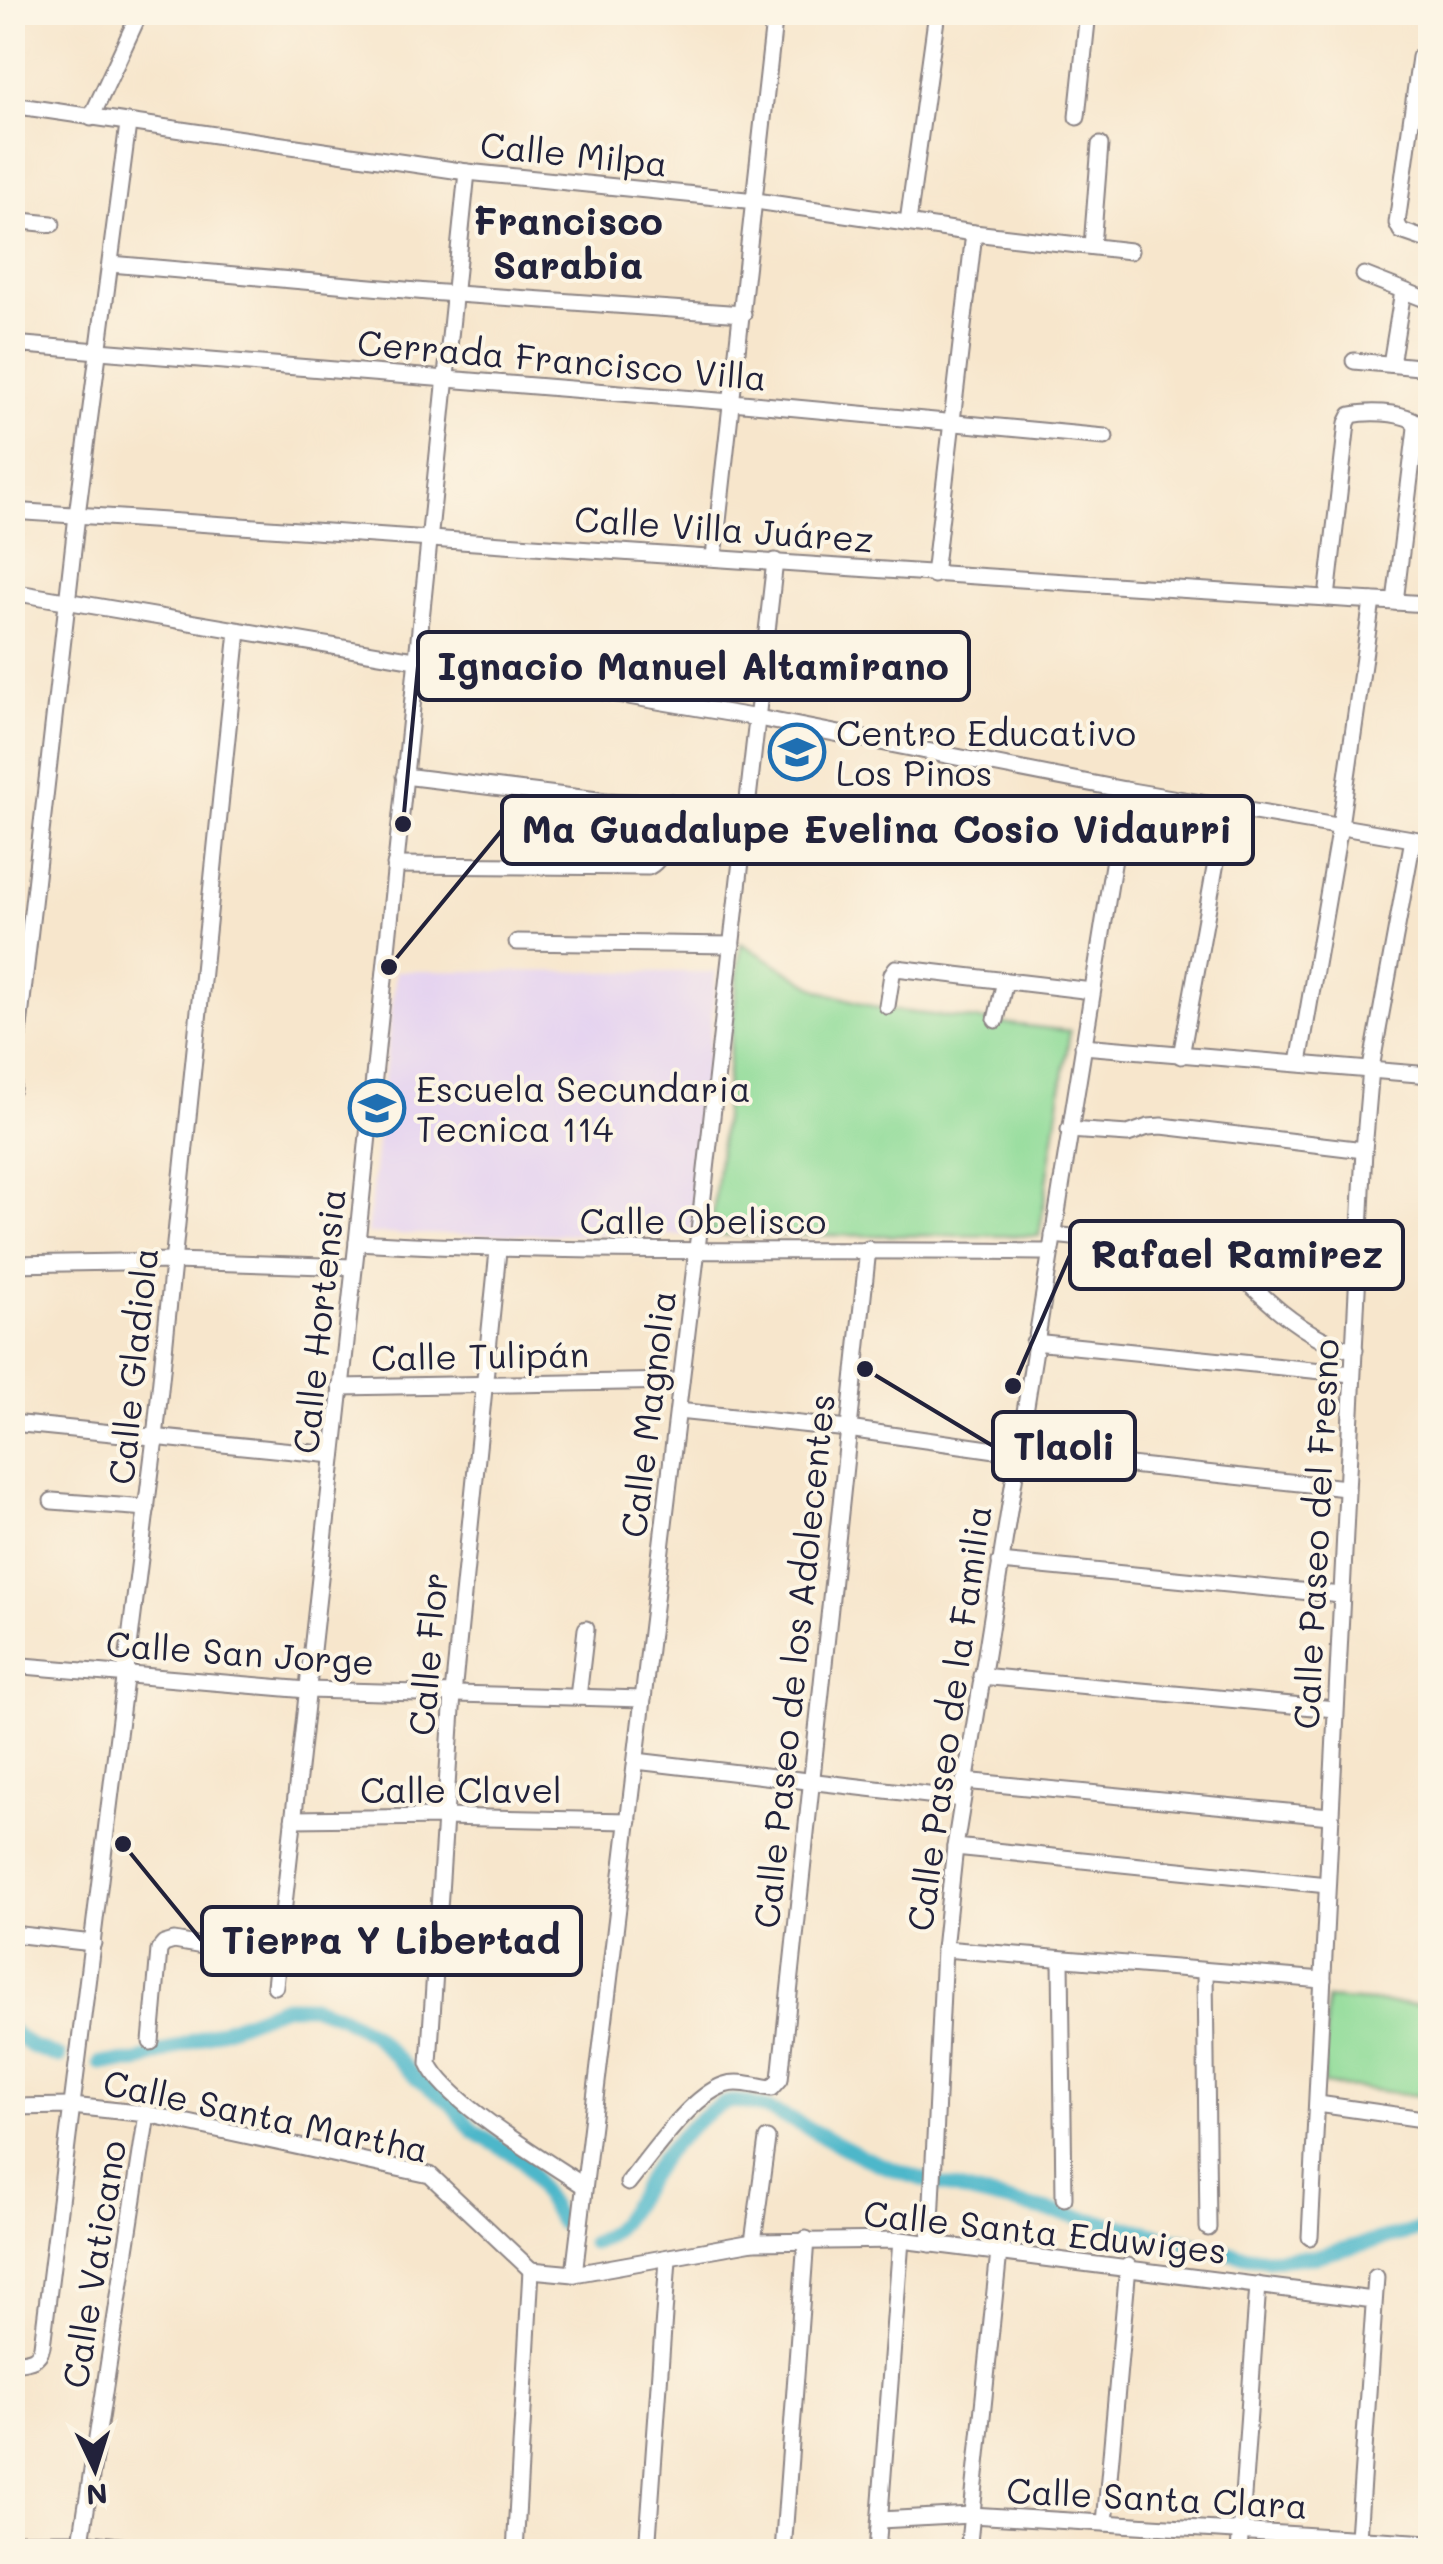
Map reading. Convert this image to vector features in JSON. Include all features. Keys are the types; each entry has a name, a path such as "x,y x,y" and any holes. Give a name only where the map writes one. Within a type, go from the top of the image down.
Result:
{"street":[{"path":"90,118 140,12"},
{"path":"714,556 775,12"},
{"path":"908,222 937,12"},
{"path":"1078,118 1088,12"},
{"path":"1430,50 1420,57 1397,223 1401,231 1430,241"},
{"name":"Calle Milpa","path":"12,105 466,172 756,201 1130,251"},
{"path":"12,1089 18,980 128,124"},
{"path":"1092,246 1100,144"},
{"name":"Calle Hortensia","path":"275,1986 357,1242 466,172"},
{"path":"12,220 52,224"},
{"path":"934,575 974,233"},
{"path":"110,264 742,314"},
{"path":"1364,275 1430,301"},
{"path":"1392,364 1403,291"},
{"name":"Cerrada Francisco Villa","path":"12,344 732,402 1106,437"},
{"path":"1354,361 1430,368"},
{"path":"1327,598 1347,423 1359,413 1406,416 1416,428 1395,602"},
{"name":"Calle Villa Juárez","path":"12,511 429,536 934,575 1430,604"},
{"name":"Calle Magnolia","path":"574,2274 775,561"},
{"path":"12,592 758,718 1126,790 1430,842"},
{"path":"1299,1063 1340,826 1372,601"},
{"name":"Calle Gladiola","path":"12,2362 33,2360 41,2352 147,1508 238,631"},
{"path":"404,776 606,801 748,808"},
{"name":"Calle Paseo de la Familia","path":"930,2244 944,1949 954,1847 1126,790"},
{"path":"395,865 648,867 662,856 671,802"},
{"path":"1181,1056 1226,807"},
{"name":"Calle Paseo del Fresno","path":"1310,2236 1364,1150 1371,1068 1412,839"},
{"path":"517,942 732,945"},
{"path":"888,1006 896,968 1092,991"},
{"path":"996,1020 1005,980"},
{"path":"1083,1046 1430,1075"},
{"path":"1070,1130 1128,1134 1162,1126 1364,1150"},
{"path":"1052,1235 1358,1262"},
{"name":"Calle Obelisco","path":"357,1242 498,1251 1049,1252"},
{"name":"Calle Paseo de los Adolecentes","path":"628,2183 700,2099 723,2085 772,2088 780,2080 868,1249"},
{"name":"Calle Flor","path":"498,1251 482,1384 443,1817 429,2063 435,2074 488,2122 584,2186"},
{"path":"1219,1252 1256,1292 1333,1346 1355,1350"},
{"path":"12,1264 174,1261 353,1267"},
{"path":"1034,1342 1352,1374"},
{"name":"Calle Tulipán","path":"340,1387 681,1381"},
{"path":"678,1410 848,1428 1017,1453 1346,1488"},
{"path":"12,1424 333,1455"},
{"path":"52,1501 147,1508"},
{"path":"1000,1562 1341,1595"},
{"path":"578,1697 586,1629"},
{"name":"Calle San Jorge","path":"12,1665 307,1690 643,1699"},
{"path":"981,1676 1335,1709"},
{"path":"636,1760 962,1800"},
{"path":"964,1781 1330,1816"},
{"name":"Calle Clavel","path":"294,1819 628,1821"},
{"path":"954,1847 1327,1884"},
{"path":"12,1934 93,1942"},
{"path":"151,2042 159,1950 164,1944 174,1942 278,1960"},
{"path":"944,1949 1323,1980"},
{"path":"1060,1960 1064,2198"},
{"path":"1204,1971 1208,2228"},
{"path":"1318,2104 1430,2120"},
{"name":"Calle Santa Martha","path":"12,2107 72,2106 147,2114 430,2175 532,2270"},
{"name":"Calle Vaticano","path":"81,2542 147,2114"},
{"path":"753,2242 767,2139"},
{"path":"783,2552 806,2239"},
{"path":"877,2552 901,2240"},
{"name":"Calle Santa Eduwiges","path":"532,2270 574,2274 753,2242 901,2240 1373,2300"},
{"path":"968,2552 1000,2252"},
{"path":"648,2552 668,2259"},
{"path":"1105,2524 1128,2266"},
{"path":"516,2552 532,2270"},
{"path":"1357,2545 1376,2277"},
{"path":"1239,2552 1258,2285"},
{"name":"Calle Santa Clara","path":"880,2520 972,2516 1241,2532 1357,2545 1430,2543"},
{"path":"13,2547 81,2542 176,2552"}],"shaded area":[{"path":"396,971 716,972 691,1235 367,1234"}],"green space":[{"path":"741,943 821,991 881,1009 1070,1031 1039,1236 711,1235"},
{"path":"1327,1999 1430,2006 1430,2097 1323,2084"}],"waterway":[{"path":"100,2063 137,2062 284,2006 314,2006 372,2034 417,2079 449,2101 473,2131 523,2161 561,2223"},
{"path":"12,2031 30,2046 59,2057"},
{"path":"592,2243 621,2222 660,2161 686,2132 717,2107 739,2102 774,2112 865,2158 951,2188 1218,2251 1266,2259 1316,2256 1430,2227"}],"place":[{"name":"Centro Educativo Los Pinos","path":"797,752"},
{"name":"Ignacio Manuel Altamirano","path":"403,824"},
{"name":"Ma Guadalupe Evelina Cosio Vidaurri","path":"389,967"},
{"name":"Escuela Secundaria Tecnica 114","path":"377,1108"},
{"name":"Tlaoli","path":"865,1369"},
{"name":"Rafael Ramirez","path":"1013,1386"},
{"name":"Tierra Y Libertad","path":"123,1844"}],"district":[{"name":"Francisco Sarabia","path":"568,242"}]}
